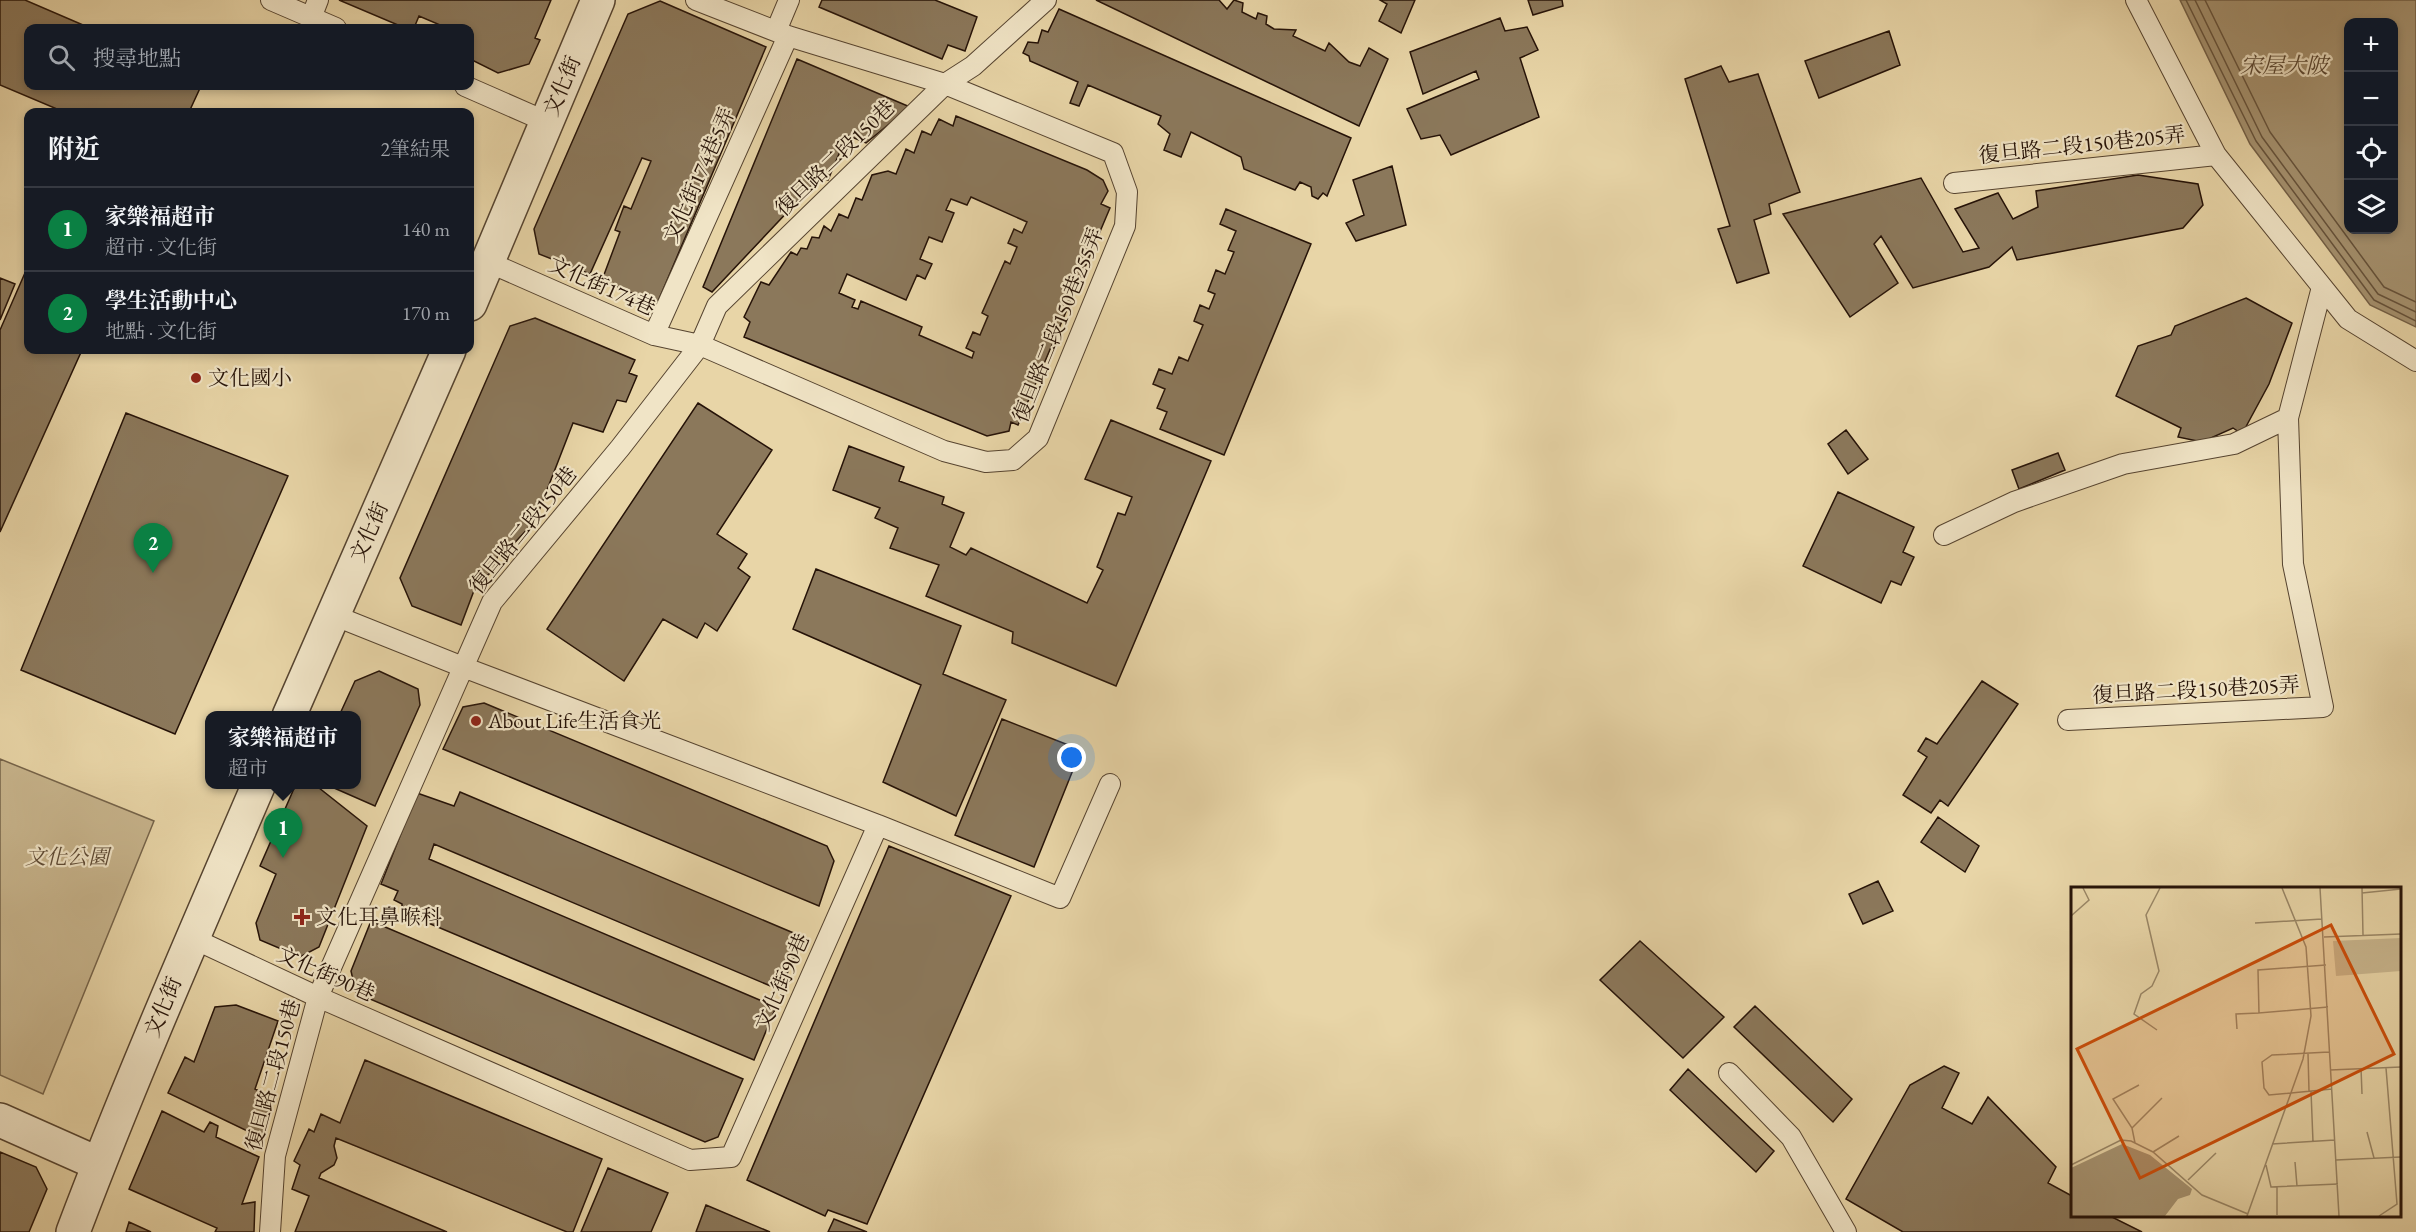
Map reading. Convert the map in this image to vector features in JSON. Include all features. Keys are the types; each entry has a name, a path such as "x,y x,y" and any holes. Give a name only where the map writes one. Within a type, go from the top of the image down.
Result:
{"street":[{"name":"文化街","path":"474,295 598,0"},
{"name":"文化街","path":"291,711 447,354"},
{"name":"文化街","path":"73,1232 192,938 257,789"},
{"path":"0,1120 99,1164"}],"lane":[{"path":"271,0 315,9 332,24"},
{"name":"復旦路二段150巷255弄","path":"696,0 782,34 945,84 1113,153 1127,192 1125,226 1038,438 1013,460 987,462 944,451 700,345"},
{"name":"文化街174巷5弄","path":"654,335 782,34 789,0"},
{"name":"復旦路二段150巷","path":"270,1232 275,1156 318,997 492,602 620,448 700,345 717,306 945,84 973,66 1046,0"},
{"name":"復旦路二段150巷205弄","path":"2136,0 2216,155 2348,319 2416,361"},
{"path":"474,90 547,122"},
{"name":"復旦路二段150巷205弄","path":"1954,183 2216,155"},
{"name":"文化街174巷","path":"488,262 654,335 700,345"},
{"name":"復旦路二段150巷205弄","path":"2068,720 2323,707 2294,564 2288,418 2322,287"},
{"path":"1944,535 2014,502 2123,464 2234,444 2288,418"},
{"path":"333,615 463,668 878,825 1060,898 1110,784"},
{"name":"文化街90巷","path":"192,938 318,997 690,1160 731,1157 878,825"},
{"path":"1729,1073 1791,1137 1846,1232"}],"green space":[{"name":"文化公園","path":"0,759 154,821 43,1094 0,1075"}],"water":[{"name":"宋屋大陂","path":"2180,0 2416,0 2416,327 2370,305 2250,144"}],"building":[{"path":"0,0 25,0 81,24 24,24 24,90 199,90 191,108 55,108 0,85"},
{"path":"339,0 551,0 535,38 540,40 529,64 498,73 474,61 474,24 438,24 419,16 416,24 396,24"},
{"path":"822,0 935,0 977,17 965,51 948,45 942,59 819,7"},
{"path":"1096,0 1219,0 1227,9 1234,0 1243,3 1242,12 1256,19 1258,13 1267,16 1266,24 1274,29 1296,30 1293,36 1325,51 1329,43 1349,62 1360,66 1369,48 1388,59 1359,126"},
{"path":"1380,0 1415,0 1401,33 1379,21 1387,4"},
{"path":"1528,0 1562,0 1563,6 1533,15"},
{"path":"660,1 766,47 657,304 602,280 620,232 615,230 624,206 631,209 651,161 642,158 590,274 539,254 534,229 628,14"},
{"path":"1059,9 1351,138 1327,196 1323,193 1318,199 1312,196 1311,187 1300,182 1295,190 1244,169 1241,157 1191,132 1181,157 1164,150 1170,134 1158,124 1161,116 1088,85 1079,106 1070,103 1078,82 1030,61 1029,56 1023,53 1028,42 1038,43 1042,30 1048,32"},
{"path":"1500,18 1505,31 1527,27 1538,50 1520,58 1539,117 1451,155 1440,135 1421,139 1407,109 1479,79 1476,71 1423,94 1410,52"},
{"path":"1889,31 1900,65 1819,98 1805,61"},
{"path":"797,59 910,107 866,143 847,135 828,180 816,176 810,188 712,292 703,287"},
{"path":"1721,66 1729,82 1758,74 1800,192 1769,204 1771,214 1754,220 1769,273 1737,283 1718,229 1730,226 1685,79"},
{"path":"956,116 1087,170 1103,180 1108,191 1101,204 1110,208 1018,425 1011,422 1009,431 987,436 744,337 750,322 744,317 761,282 769,285 791,252 797,255 801,248 807,249 812,237 819,238 824,226 831,231 839,214 848,218 856,198 862,200 872,175 888,171 896,174 906,149 914,153 922,131 931,135 939,119 953,126","holes":["971,197 1027,222 1022,233 1014,229 1008,243 1017,247 1010,264 1005,261 982,313 988,316 980,335 973,332 966,348 974,352 972,358 919,335 922,327 861,301 858,309 852,307 855,300 839,293 847,274 906,300 917,275 925,279 932,264 920,259 929,237 942,242 954,213 946,210 951,199 967,205"]},
{"path":"1392,166 1406,225 1356,241 1346,223 1364,215 1353,180"},
{"path":"2138,175 2198,184 2203,205 2183,228 2017,260 2012,247 1989,267 1913,288 1881,236 1874,244 1898,283 1850,317 1783,214 1921,178 1963,252 1979,248 1955,209 1998,193 2013,219 2038,207 2036,191"},
{"path":"1226,209 1311,244 1224,455 1160,429 1167,412 1157,408 1165,389 1153,384 1159,369 1172,374 1179,357 1188,361 1203,325 1194,321 1200,305 1209,309 1215,294 1208,291 1216,270 1225,274 1234,252 1228,250 1236,231 1220,224"},
{"path":"24,275 24,354 80,354 0,532 0,330"},
{"path":"0,278 15,284 0,320"},
{"path":"2246,298 2292,323 2269,384 2242,434 2233,428 2202,442 2178,437 2181,428 2116,396 2138,346 2171,335 2175,326"},
{"path":"535,318 635,360 629,373 637,376 626,402 617,400 603,432 573,423 535,521 507,551 500,549 493,570 475,588 461,625 412,606 400,578 510,326"},
{"path":"698,403 772,450 717,534 747,554 738,568 750,577 717,631 705,623 697,638 663,619 624,681 547,629"},
{"path":"126,413 288,476 175,734 21,670"},
{"path":"1111,420 1211,461 1116,686 1012,643 1013,632 926,596 939,565 890,548 898,528 875,518 880,508 833,490 849,446 904,467 899,481 944,497 942,504 964,513 950,547 966,555 971,548 1087,603 1103,570 1097,567 1118,513 1125,515 1132,497 1085,479"},
{"path":"1846,430 1868,459 1848,474 1828,444"},
{"path":"2058,453 2065,470 2019,489 2012,470"},
{"path":"1838,492 1914,527 1903,552 1914,557 1901,585 1891,581 1881,603 1803,566"},
{"path":"816,569 961,626 943,674 1006,700 956,816 883,782 921,685 793,629"},
{"path":"379,671 418,689 420,705 375,806 336,789 361,789 361,711 341,711 355,681"},
{"path":"1982,681 2018,704 1948,806 1940,800 1931,813 1903,795 1927,757 1918,751 1926,738 1937,744"},
{"path":"484,703 827,846 834,861 819,906 443,749 463,707"},
{"path":"1002,719 1081,750 1034,867 955,835"},
{"path":"294,789 320,789 367,826 319,947 300,957 260,940 256,923 276,874 260,866"},
{"path":"460,792 803,937 780,990 434,844 429,859 776,1007 754,1060 402,912 402,904 394,900 398,891 381,884 417,793 454,806"},
{"path":"1938,817 1979,846 1965,872 1921,842"},
{"path":"889,846 1011,896 867,1224 828,1210 825,1216 747,1180"},
{"path":"1878,881 1893,911 1863,924 1849,894"},
{"path":"371,921 743,1079 718,1137 705,1142 356,993 351,971"},
{"path":"1640,941 1724,1017 1683,1058 1600,980"},
{"path":"236,1005 278,1021 255,1089 271,1096 262,1138 168,1093 185,1057 194,1062 215,1007"},
{"path":"1755,1006 1852,1099 1833,1122 1734,1027"},
{"path":"365,1060 602,1159 573,1232 567,1232 336,1138 334,1146 337,1158 334,1165 321,1173 319,1178 447,1232 295,1232 309,1196 292,1189 300,1165 294,1161 309,1129 314,1132 321,1114 340,1123"},
{"path":"1944,1066 1959,1073 1942,1108 1972,1124 1988,1097 2056,1167 2048,1183 2071,1195 2071,1217 2112,1217 2142,1232 1903,1232 1846,1199 1910,1085"},
{"path":"1688,1069 1774,1151 1756,1172 1670,1090"},
{"path":"162,1111 204,1132 210,1122 218,1126 216,1137 259,1157 242,1204 255,1202 254,1232 215,1232 217,1228 129,1189"},
{"path":"0,1152 36,1167 47,1189 29,1232 0,1232"},
{"path":"608,1168 668,1193 651,1232 581,1232"},
{"path":"706,1205 770,1232 696,1232"},
{"path":"834,1219 867,1232 828,1232"},
{"path":"129,1222 151,1232 126,1232"}],"place":[{"name":"文化國小","path":"196,378"},
{"name":"學生活動中心","path":"153,573"},
{"name":"About Life生活食光","path":"476,721"},
{"name":"家樂福超市","path":"283,858"},
{"name":"文化耳鼻喉科","path":"302,917"}]}
